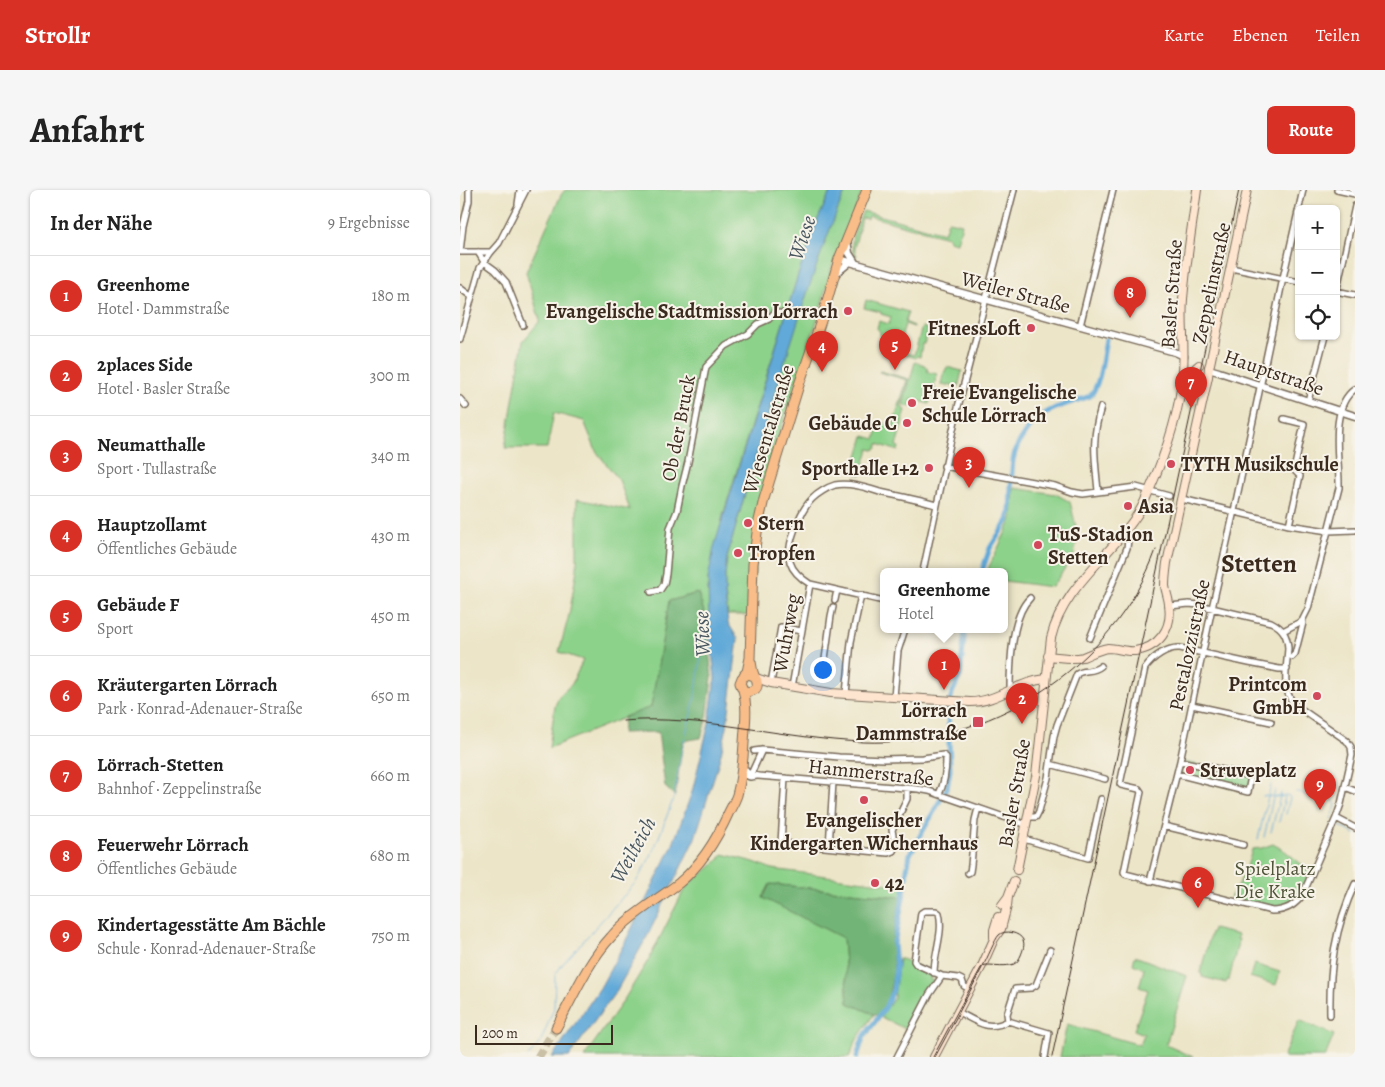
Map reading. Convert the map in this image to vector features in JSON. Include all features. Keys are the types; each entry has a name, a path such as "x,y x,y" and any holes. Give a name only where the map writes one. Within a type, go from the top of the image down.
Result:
{"main road":[{"name":"Wiesentalstraße","path":"751,676 753,564 758,525 770,476 823,315 839,259 867,190"},
{"name":"Basler Straße","path":"1017,870 1038,766 1052,630 1065,602 1125,532 1140,510 1150,491 1171,436 1181,388 1184,356 1183,299 1197,190"},
{"name":"Zeppelinstraße","path":"1170,606 1165,574 1248,190"},
{"name":"Hauptstraße","path":"1184,356 1206,368 1209,366"},
{"path":"1181,388 1199,365"},
{"path":"1048,656 1076,658 1103,649 1111,648 1130,651 1145,649 1155,644 1163,636 1168,624 1170,606"},
{"path":"751,690 740,683 741,679 751,676 771,683 824,692 956,702 980,702 1032,681 1046,679"},
{"path":"556,1028 596,958 618,930 636,913 681,881 696,867 720,833 730,811 741,769 746,708 751,690 758,683 751,676"},
{"path":"751,690 771,683"},
{"path":"934,1057 1000,929 1004,905 1014,881"},
{"path":"994,939 994,930 998,917"}],"street":[{"path":"469,190 469,201 463,226 460,252 491,252"},
{"path":"518,206 520,190"},
{"path":"460,339 463,321 477,276 484,262 500,243 526,190"},
{"path":"923,568 956,411 1014,190"},
{"path":"1080,326 1113,190"},
{"name":"Pestalozzistraße","path":"1150,881 1180,761 1303,190"},
{"path":"1337,190 1355,194"},
{"path":"1340,274 1355,206"},
{"path":"834,275 853,263 847,239"},
{"path":"478,252 484,262 506,282 523,326"},
{"name":"Weiler Straße","path":"839,259 1184,356"},
{"path":"1231,268 1295,281"},
{"path":"460,288 472,297"},
{"path":"1340,293 1355,295"},
{"name":"Ob der Bruck","path":"651,592 660,590 664,584 670,528 677,511 688,462 706,367 726,346 748,334 774,313 823,315"},
{"path":"1308,401 1324,340"},
{"name":"Hauptstraße","path":"1209,366 1212,370 1355,416"},
{"path":"1292,657 1295,654 1302,621 1308,609 1339,488 1338,422 1347,395 1355,389"},
{"path":"460,399 466,406"},
{"path":"1098,491 1094,450 1097,423 1102,407"},
{"path":"1284,419 1304,424 1294,470 1300,476 1289,525"},
{"path":"944,466 1011,477 1083,494 1136,487 1169,496"},
{"path":"880,599 810,584 800,578 790,562 790,553 792,538 800,515 812,499 834,485 866,488 936,505"},
{"path":"1182,499 1289,525 1328,531 1355,530"},
{"path":"1090,638 1127,548 1128,540 1125,532"},
{"name":"Wuhrweg","path":"792,686 810,584"},
{"path":"835,600 837,590"},
{"path":"846,694 851,642 861,595"},
{"path":"1010,690 1013,636 1023,606 1030,598"},
{"path":"1170,606 1189,604 1212,608 1277,625 1284,631 1286,636 1288,648 1286,690 1290,699 1294,704 1352,742 1352,756 1336,818 1303,894 1297,902 1287,909 1272,910 1125,874 1141,792 1139,789 1120,784 1145,668 1149,662 1172,648 1180,648 1286,669"},
{"path":"825,659 833,606"},
{"path":"1284,631 1302,621"},
{"path":"771,683 781,627 801,631"},
{"path":"894,697 898,651 904,633"},
{"path":"1027,821 1036,817 1039,811 1057,725 1077,674 1079,672 1096,670 1101,666"},
{"path":"1192,705 1271,722"},
{"path":"751,774 762,750"},
{"path":"754,751 884,759 944,756 946,757 946,769 942,795"},
{"path":"1177,774 1248,792 1251,776 1180,761"},
{"path":"1050,764 1105,779"},
{"name":"Hammerstraße","path":"741,769 750,777 786,778 929,791 978,808 1027,821"},
{"name":"Hammerstraße","path":"741,769 758,776"},
{"path":"786,778 781,844 888,853 892,852 895,847 892,833 893,827 907,799 907,788"},
{"path":"829,847 833,782"},
{"path":"1345,787 1355,791"},
{"path":"1024,840 1088,858 1101,799"},
{"path":"968,873 970,872 978,808"},
{"path":"1336,818 1355,828"},
{"path":"1164,826 1243,846"},
{"path":"1330,1014 1331,969 1336,938 1341,919 1355,884"},
{"path":"934,973 940,918 939,913 936,911 924,911 921,913 914,960 916,964 934,973 942,976 958,978 962,980 964,986 970,989"},
{"path":"1008,1021 1007,1014 1015,988 1028,989 1036,985 1050,950"},
{"path":"897,1057 922,1007 942,976"},
{"path":"958,1012 987,1026 1001,1025 1008,1021 1049,1033 1045,1057"}],"green space":[{"path":"565,190 831,190 818,219 798,275 723,515 708,579 709,615 705,615 698,593 669,601 651,707 549,748 555,706 559,696 572,684 583,660 559,652 569,615 577,569 577,499 630,510 619,480 596,451 584,421 554,413 547,448 505,448 523,341 540,321 526,272"},
{"path":"846,190 863,190 832,266 817,321 769,463 749,615 728,615 725,578 730,546 798,316"},
{"path":"863,211 944,233 948,221 962,224 957,243 949,241 948,237 920,230 917,227 916,229 869,216 868,219 862,218 854,248 857,256 855,257 852,239"},
{"path":"866,300 908,312 905,322 914,327 905,324 898,351 914,355 922,327 928,329 924,344 922,344 920,357 917,356 916,358 891,351 885,344 880,343 880,332 877,328 879,321 889,324 891,317 881,314 881,312 864,308"},
{"path":"915,362 925,366 928,372 937,374 934,392 932,392 929,404 912,399 910,407 903,405"},
{"path":"947,367 962,371 958,388 949,384 948,386 941,385"},
{"path":"880,371 909,379 901,406 906,410 896,446 899,447 898,451 878,444 877,448 869,449 861,475 853,473 864,436 875,439 880,422 893,425 907,380"},
{"name":"TuS-Stadion Stetten","path":"1014,488 1056,494 1070,502 1078,535 1074,555 1052,587 1008,582 1008,568 988,568 1012,519"},
{"path":"698,593 705,615 712,678 707,717 701,738 683,741 675,796 665,787 658,732 622,733 624,717 651,707 669,601"},
{"path":"1180,761 1251,776 1248,792 1177,774"},
{"name":"Spielplatz Die Krake","path":"1273,844 1310,871 1297,897 1287,905 1272,908 1231,898 1244,874 1252,849"},
{"path":"723,854 772,869 903,886 901,897 770,884 763,897 843,938 848,1003 874,1014 857,1039 849,1057 584,1057 622,1003 649,959 684,890"},
{"path":"770,884 901,897 892,943 894,971 888,999 878,1016 848,1003 843,938 763,898"},
{"path":"1213,929 1238,935 1237,939 1239,939 1229,980 1226,983 1202,977 1200,973"},
{"path":"1135,956 1187,976 1166,1045 1193,1057 1060,1057 1067,1024 1140,1045 1144,1034 1134,1030 1148,990 1139,987 1144,969 1133,964"},
{"path":"899,959 932,973 930,980 934,981 907,1030 881,1017 894,998"},
{"path":"1254,964 1280,972 1276,985 1250,977"},
{"path":"1299,1020 1334,1035 1325,1057 1283,1057"}],"water":[{"path":"831,190 846,190 804,302 758,449 727,558 725,594 728,623 738,639 727,727 720,758 695,838 648,935 617,990 569,1057 552,1057 600,988 625,942 672,847 692,792 709,723 715,678 712,652 710,652 709,647 703,647 711,645 708,579 714,547 798,275 818,219"}],"waterway":[{"path":"983,568 990,548 1008,520 1013,460 1017,447 1029,427 1040,417 1051,410 1090,396 1097,385 1106,339"},
{"name":"Weilteich","path":"528,1057 541,1041 554,1008 555,975 636,882 651,856 674,797 681,754 695,697 702,650 709,628"},
{"path":"857,1057 863,1038 885,1008 893,990 896,967 894,944 910,854 947,788 950,770 948,712 952,693 960,676 965,633"},
{"path":"1273,779 1276,771"},
{"path":"1296,792 1300,792 1310,798 1330,798 1334,796 1338,784"},
{"path":"1258,839 1271,785"},
{"path":"1351,787 1355,788"},
{"path":"1264,837 1275,790"},
{"path":"1271,832 1281,793"},
{"path":"1263,796 1280,797 1288,795 1290,798 1286,814"},
{"path":"1279,822 1285,797"},
{"path":"1331,820 1336,805 1333,800"},
{"path":"1340,826 1355,834"}],"tunnel":[{"path":"538,1057 556,1028"}],"tram line":[{"path":"933,1057 981,968 983,966 986,965 1011,965 1018,960 1024,946 1023,940 1019,935 1005,932 997,937 985,963 983,966 970,992 935,1057"}],"railway":[{"path":"1052,1057 1239,190"},
{"path":"623,721 683,721 863,742 910,740 955,731 999,715 1040,692 1077,664 1110,630 1136,592 1156,550"}],"place":[{"name":"Evangelische Stadtmission Lörrach","path":"848,311"},
{"name":"Feuerwehr Lörrach","path":"1130,318"},
{"name":"FitnessLoft","path":"1031,328"},
{"name":"Gebäude F","path":"895,370"},
{"name":"Hauptzollamt","path":"822,372"},
{"name":"Freie Evangelische Schule Lörrach","path":"912,403"},
{"name":"Lörrach-Stetten","path":"1191,408"},
{"name":"Gebäude C","path":"907,423"},
{"name":"TYTH Musikschule","path":"1171,464"},
{"name":"Sporthalle 1+2","path":"929,468"},
{"name":"Neumatthalle","path":"969,488"},
{"name":"Asia","path":"1128,506"},
{"name":"Stern","path":"748,523"},
{"name":"TuS-Stadion Stetten","path":"1038,545"},
{"name":"Tropfen","path":"738,553"},
{"name":"Greenhome","path":"944,690"},
{"name":"Printcom GmbH","path":"1317,696"},
{"name":"Lörrach Dammstraße","path":"978,722"},
{"name":"2places Side","path":"1022,724"},
{"name":"Struveplatz","path":"1190,770"},
{"name":"Evangelischer Kindergarten Wichernhaus","path":"864,800"},
{"name":"Kindertagesstätte Am Bächle","path":"1320,810"},
{"name":"42","path":"875,883"},
{"name":"Kräutergarten Lörrach","path":"1198,908"}],"district":[{"name":"Stetten","path":"1259,563"}],"water label":[{"name":"Wiese","path":"802,238"},
{"name":"Wiese","path":"702,634"}]}
